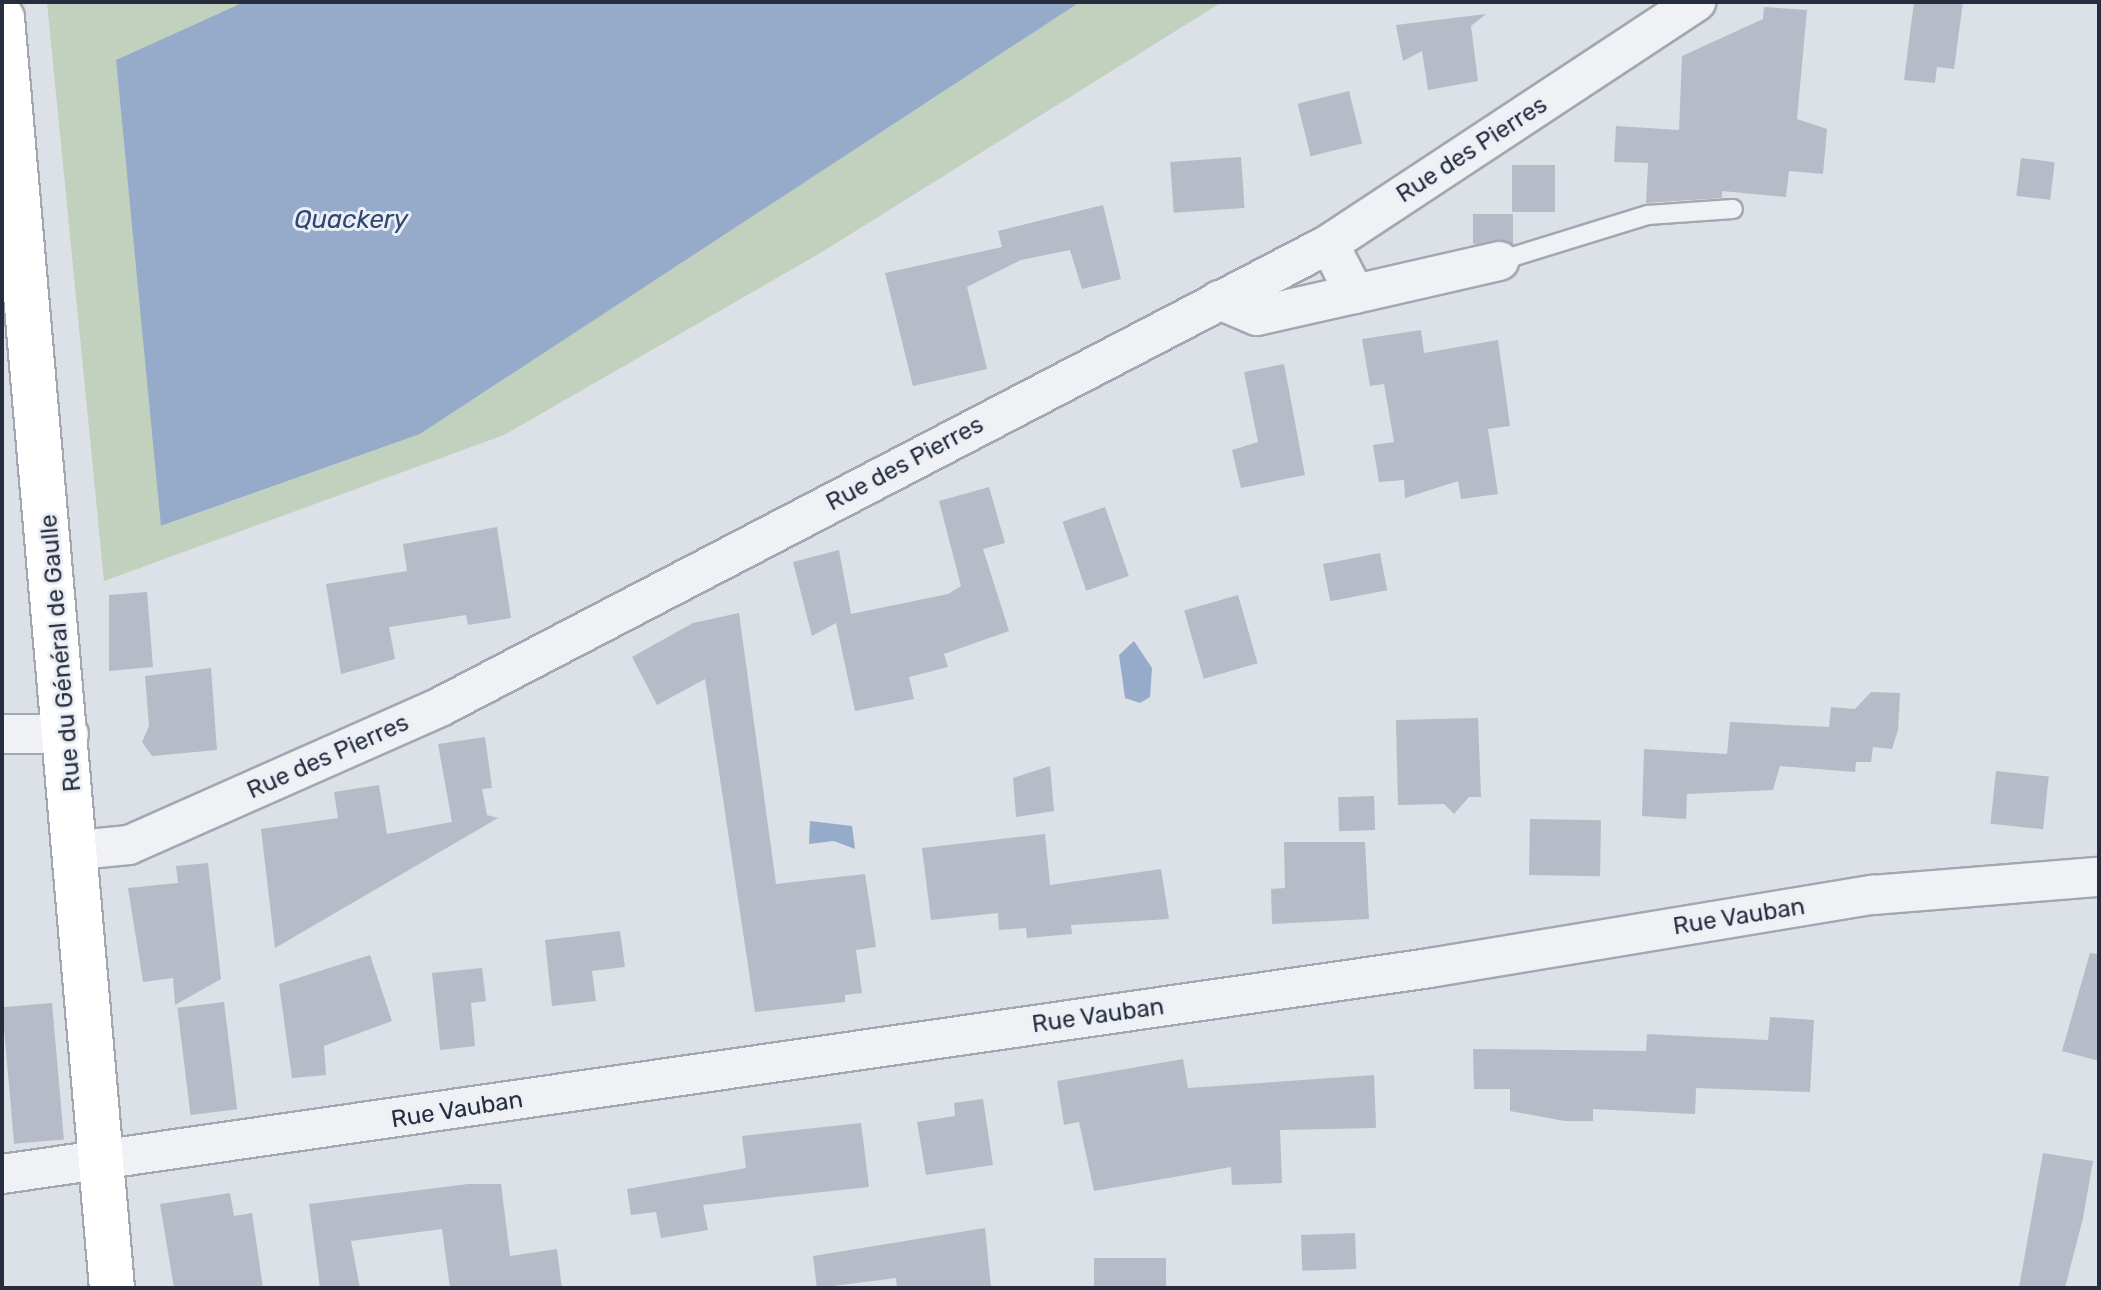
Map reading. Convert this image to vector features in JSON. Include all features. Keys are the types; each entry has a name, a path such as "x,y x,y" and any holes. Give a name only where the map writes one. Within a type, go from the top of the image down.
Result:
{"street":[{"name":"Rue des Pierres","path":"78,850 129,845 442,706 1329,244 1696,2"},
{"name":"Rue du Général de Gaulle","path":"2,18 69,734 99,1165 112,1288"},
{"path":"1329,244 1355,294"},
{"path":"1219,300 1257,316 1499,261"},
{"path":"2,734 69,734"},
{"name":"Rue Vauban","path":"2,1174 99,1165 1873,895 2099,877"}],"lane":[{"path":"1499,261 1648,215 1733,209"}],"green space":[{"path":"47,2 244,2 116,60 162,526 420,434 1080,2 1222,2 822,252 504,435 104,581"}],"water":[{"name":"Quackery","path":"244,2 1080,2 420,434 161,526 116,60"},
{"path":"1134,641 1152,668 1150,697 1140,703 1125,698 1119,655"},
{"path":"810,821 852,826 855,849 834,841 809,844"}],"building":[{"path":"1914,2 1963,2 1954,69 1937,67 1935,83 1904,80"},
{"path":"1764,7 1807,10 1797,119 1827,129 1823,174 1789,171 1786,197 1722,191 1722,198 1646,203 1648,163 1614,162 1616,126 1679,130 1682,56 1763,19"},
{"path":"1486,14 1471,26 1478,81 1428,90 1422,51 1403,61 1396,25"},
{"path":"1349,91 1362,143 1311,156 1298,104"},
{"path":"1241,157 1245,208 1174,213 1170,162"},
{"path":"2021,158 2055,162 2050,200 2016,196"},
{"path":"1512,165 1555,165 1555,212 1512,212"},
{"path":"1103,205 1121,279 1082,289 1070,250 1021,260 967,287 987,369 913,386 885,273 1002,247 998,231"},
{"path":"1473,214 1513,214 1513,244 1473,244"},
{"path":"1421,330 1424,353 1498,340 1510,426 1488,429 1498,494 1461,499 1458,481 1405,498 1404,480 1379,482 1373,445 1394,442 1384,384 1370,386 1362,339"},
{"path":"1284,364 1305,475 1241,488 1232,450 1258,442 1244,372"},
{"path":"989,487 1005,543 983,549 1009,631 944,654 948,667 909,677 914,699 855,711 836,623 812,636 793,562 839,550 851,614 948,594 961,586 939,501"},
{"path":"1105,507 1129,576 1086,591 1062,522"},
{"path":"497,527 511,618 468,625 466,615 389,627 395,659 341,674 326,584 407,571 403,544"},
{"path":"1380,553 1387,590 1330,601 1323,564"},
{"path":"147,592 153,667 109,671 109,595"},
{"path":"1238,595 1258,663 1204,679 1184,610"},
{"path":"739,613 776,884 865,874 876,947 856,950 862,993 845,995 845,1002 755,1012 705,679 657,705 632,657 693,623"},
{"path":"211,668 217,750 152,756 142,742 149,726 145,676"},
{"path":"1871,692 1900,693 1898,730 1892,749 1873,747 1871,762 1856,762 1855,772 1780,766 1773,790 1687,794 1686,819 1642,816 1644,749 1727,754 1730,722 1829,727 1831,707 1855,709"},
{"path":"1478,718 1481,797 1469,797 1454,814 1444,804 1398,805 1396,720"},
{"path":"485,737 492,788 482,789 487,815 498,818 275,948 261,829 338,818 334,792 379,785 387,834 452,822 438,744"},
{"path":"1050,766 1054,811 1016,817 1013,778"},
{"path":"1996,771 2049,777 2043,829 1990,824"},
{"path":"1374,796 1375,830 1339,831 1338,797"},
{"path":"1530,819 1601,820 1600,876 1529,875"},
{"path":"1045,834 1050,885 1161,869 1169,919 1071,925 1072,934 1027,938 1026,928 999,930 998,913 931,920 922,848"},
{"path":"1284,842 1365,842 1369,919 1272,924 1271,889 1285,888"},
{"path":"208,863 221,979 175,1005 173,978 143,982 128,888 178,883 176,866"},
{"path":"620,931 625,967 592,971 596,1001 552,1006 545,940"},
{"path":"2090,953 2099,954 2099,1061 2062,1051"},
{"path":"370,955 392,1021 324,1046 326,1075 292,1078 279,984"},
{"path":"482,968 486,1001 471,1003 475,1046 440,1050 432,973"},
{"path":"224,1002 237,1109 191,1115 177,1008"},
{"path":"52,1003 64,1139 14,1144 2,1007"},
{"path":"1770,1017 1814,1020 1810,1092 1696,1088 1695,1114 1593,1109 1593,1121 1565,1121 1510,1111 1510,1089 1474,1089 1473,1049 1646,1051 1647,1034 1768,1040"},
{"path":"1183,1059 1188,1088 1374,1075 1376,1128 1280,1130 1282,1183 1232,1185 1231,1167 1094,1191 1079,1122 1064,1125 1057,1081"},
{"path":"983,1099 993,1165 926,1175 917,1122 955,1116 954,1103"},
{"path":"861,1123 869,1187 703,1205 708,1230 661,1238 656,1212 631,1215 627,1189 746,1168 742,1136"},
{"path":"2043,1153 2093,1161 2083,1218 2065,1288 2019,1288"},
{"path":"468,1184 501,1184 510,1256 557,1249 562,1288 450,1288 442,1229 351,1241 360,1288 320,1288 309,1204"},
{"path":"230,1193 234,1216 252,1213 263,1288 174,1288 160,1204"},
{"path":"985,1228 991,1288 897,1288 896,1278 817,1288 813,1256"},
{"path":"1355,1233 1356,1269 1302,1271 1301,1235"},
{"path":"1094,1258 1166,1258 1166,1288 1094,1288"}]}
